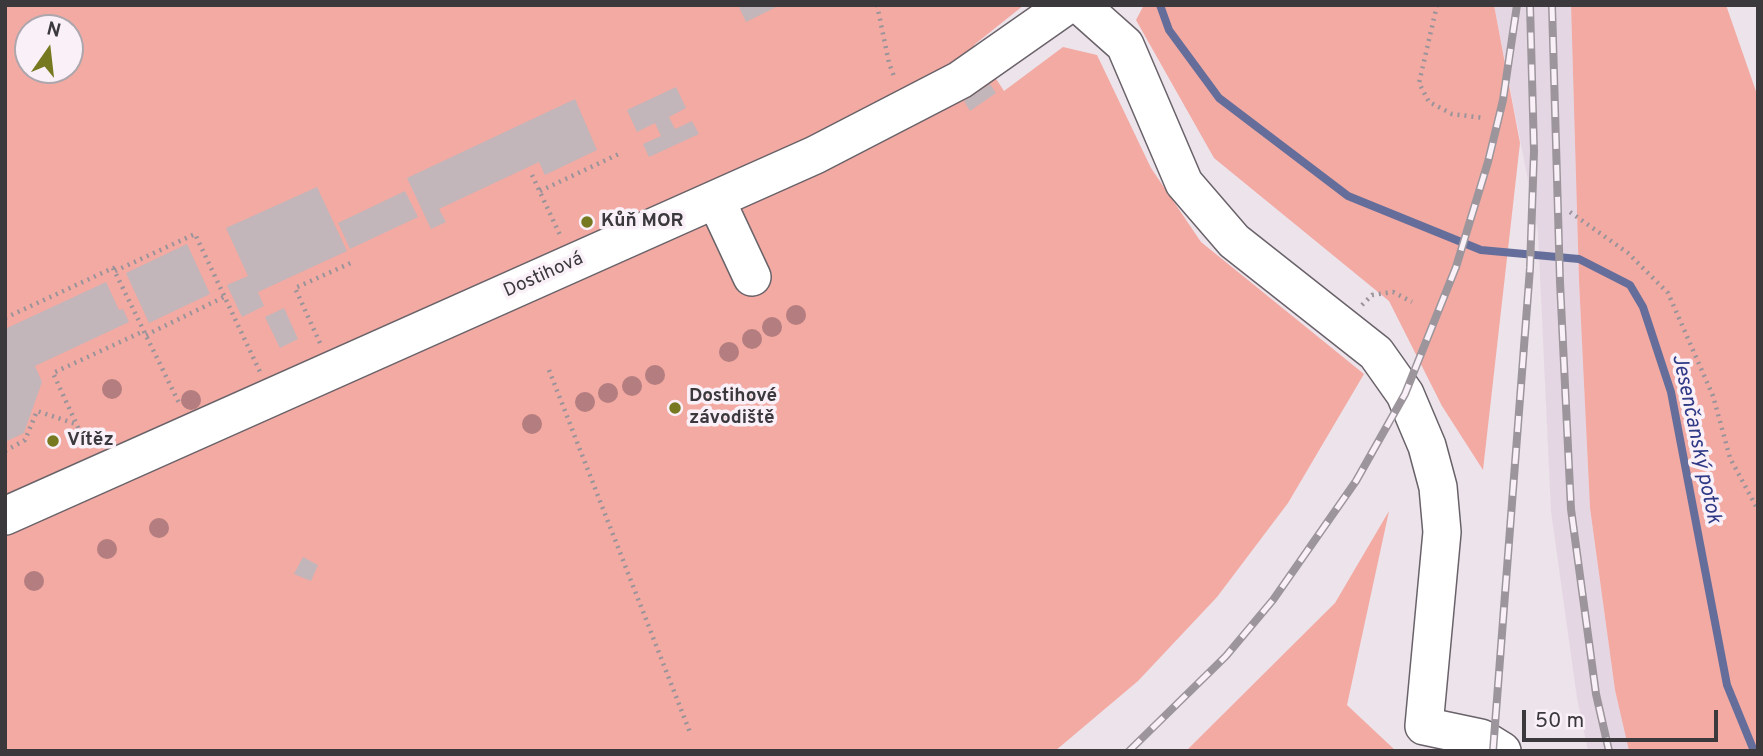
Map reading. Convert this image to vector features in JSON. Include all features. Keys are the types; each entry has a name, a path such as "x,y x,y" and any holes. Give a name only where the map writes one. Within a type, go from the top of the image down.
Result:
{"street":[{"name":"Dostihová","path":"5,516 815,155 960,80 1067,5"},
{"path":"1080,5 1125,45 1184,183 1234,241 1376,353 1405,394 1427,446 1438,487 1441,532 1424,726 1481,738 1502,751"},
{"path":"716,200 752,277"}],"path":[{"path":"877,5 888,63 908,108"},
{"path":"1437,5 1419,83 1429,102 1452,114 1484,117"},
{"path":"540,191 621,153"},
{"path":"533,175 561,237"},
{"path":"1570,212 1628,253 1668,293 1713,396 1730,458 1758,510"},
{"path":"115,271 195,234 265,383"},
{"path":"321,345 295,288 353,262"},
{"path":"5,318 113,268 180,406"},
{"path":"1342,326 1372,295 1393,292 1412,302"},
{"path":"93,460 53,373 224,297"},
{"path":"549,370 691,735"},
{"path":"5,451 25,440 37,411 76,424"}],"shaded area":[{"name":"Dostihové závodiště","path":"5,5 1024,5 974,45 1004,91 1063,47 1097,55 1151,168 1201,242 1364,374 1288,503 1217,597 1138,681 1055,751 5,751"},
{"path":"1144,5 1494,5 1520,143 1483,470 1442,406 1389,301 1214,158 1136,20"},
{"path":"1494,5 1571,5 1579,281 1590,508 1615,690 1629,751 1588,751 1577,698 1551,511 1538,232"},
{"path":"1571,5 1726,5 1758,97 1758,751 1629,751 1615,690 1590,508 1579,281"},
{"path":"1389,511 1347,705 1396,751 1186,751 1335,603"}],"building":[{"path":"738,5 780,5 746,22"},
{"path":"990,84 996,93 970,111 964,101"},
{"path":"676,87 686,108 669,117 675,129 692,121 699,134 649,157 643,144 661,136 655,123 637,132 627,110"},
{"path":"575,99 597,150 545,175 539,162 439,209 446,222 431,229 407,178"},
{"path":"317,187 347,251 258,292 264,306 242,317 227,285 248,276 226,228"},
{"path":"405,191 418,217 350,249 338,223"},
{"path":"187,244 210,294 149,323 126,273"},
{"path":"106,282 119,310 123,309 129,322 35,366 42,382 24,433 5,442 5,329"},
{"path":"284,308 298,339 280,348 265,317"},
{"path":"303,557 318,565 311,581 294,574"}],"waterway":[{"name":"Jesenčanský potok","path":"1160,5 1169,30 1219,98 1348,196 1481,250 1579,259 1630,285 1643,307 1671,392 1727,685 1754,751"}],"railway":[{"path":"1129,751 1226,656 1273,600 1356,481 1405,394 1456,267 1488,162 1503,100 1517,5"},
{"path":"1493,751 1530,268 1534,151 1530,5"},
{"path":"1552,5 1560,282 1571,509 1596,694 1609,751"}],"place":[{"name":"Kůň MOR","path":"587,222"},
{"name":"Dostihové závodiště","path":"675,408"},
{"name":"Vítěz","path":"53,441"}]}
